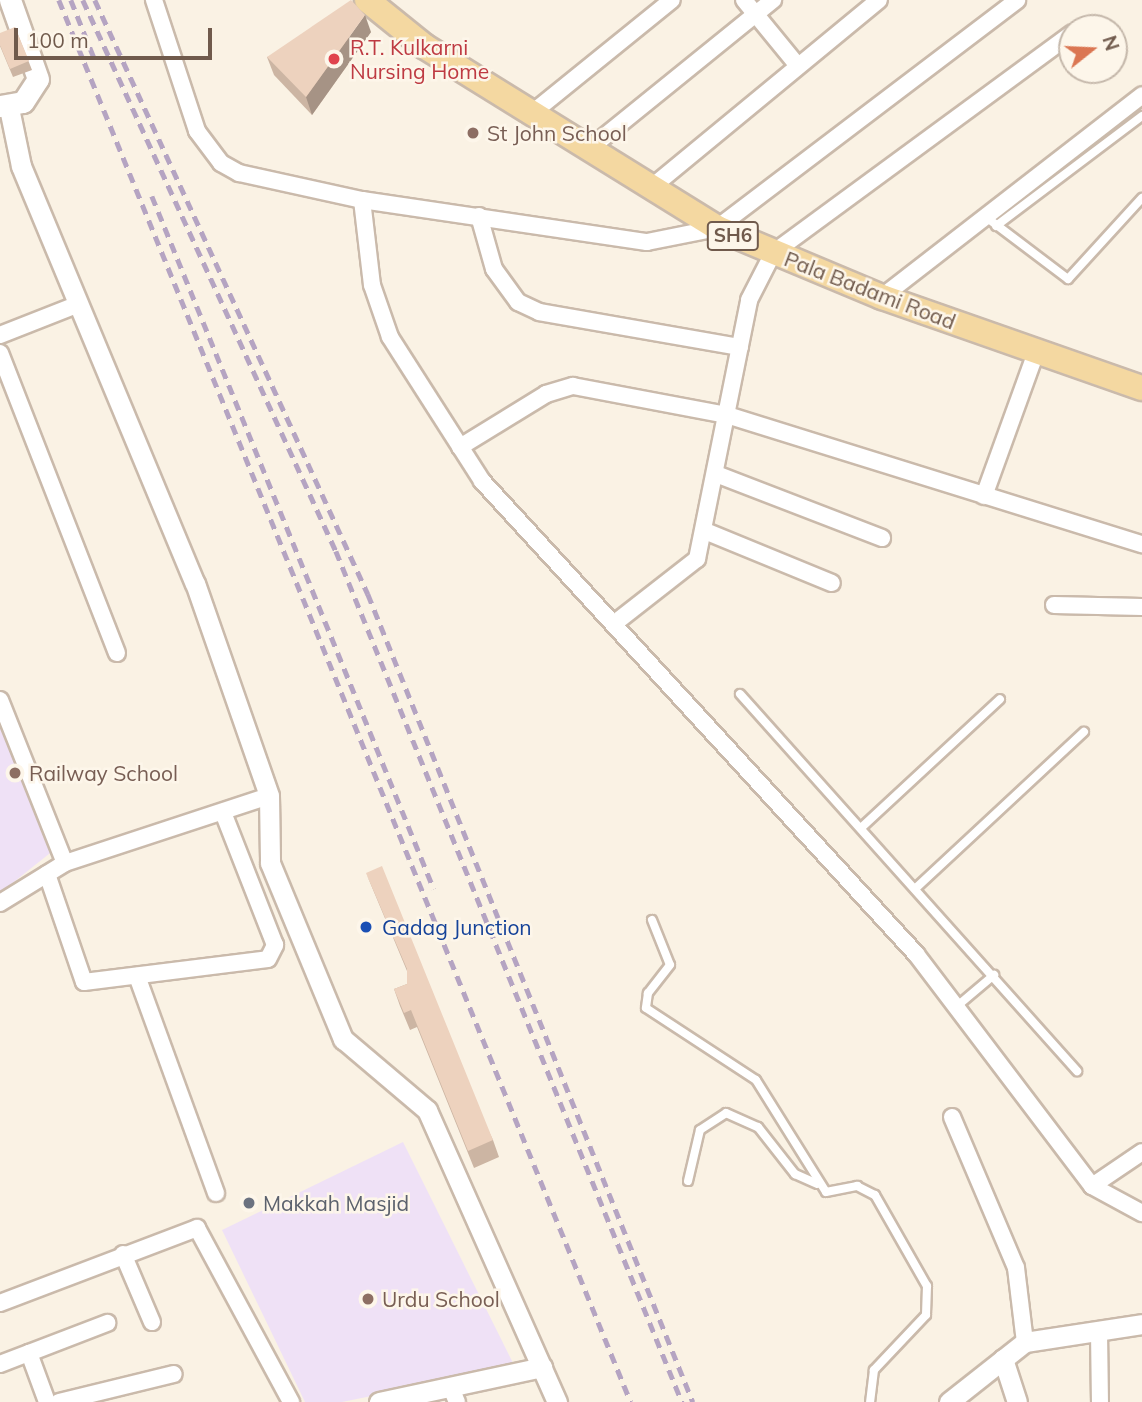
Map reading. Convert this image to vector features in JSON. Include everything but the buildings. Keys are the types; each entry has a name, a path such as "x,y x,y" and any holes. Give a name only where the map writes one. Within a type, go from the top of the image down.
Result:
{"main road":[{"path":"4,107 31,96 38,79 10,0"},
{"name":"Pala Badami Road","path":"367,0 424,46 717,228 882,297 1142,388"}],"street":[{"path":"154,0 197,131 221,163 273,183 362,200 647,242 717,228 1017,0"},
{"path":"531,114 671,0"},
{"path":"744,0 798,66"},
{"path":"589,149 773,0"},
{"path":"652,187 879,0"},
{"path":"615,623 691,565 705,531 749,300 773,253 1058,43"},
{"path":"882,297 983,215 1142,95"},
{"path":"4,107 21,166 76,305 195,583 270,796 266,853 343,1039 427,1110 557,1402"},
{"path":"362,200 372,285 390,337 482,481 916,954 1092,1186 1142,1213"},
{"path":"479,216 494,269 519,302 558,316 740,347"},
{"path":"0,335 76,305"},
{"path":"984,496 1036,352"},
{"path":"0,353 117,653"},
{"path":"460,447 545,394 573,386 727,415 1142,544"},
{"path":"716,474 882,538"},
{"path":"705,531 832,583"},
{"path":"1054,605 1142,607"},
{"path":"0,701 65,863"},
{"path":"0,903 65,863 270,796"},
{"path":"47,874 79,978 138,976 268,959 277,952 223,812"},
{"path":"138,976 216,1193"},
{"path":"952,1117 1019,1275 1025,1342"},
{"path":"1092,1186 1142,1152"},
{"path":"0,1303 123,1254 202,1230 291,1402"},
{"path":"123,1254 152,1322"},
{"path":"0,1364 107,1323"},
{"path":"949,1402 1025,1342 1142,1324"},
{"path":"1099,1332 1100,1402"},
{"path":"29,1353 47,1402"},
{"path":"1003,1359 1017,1402"},
{"path":"379,1402 454,1395 542,1367"},
{"path":"59,1402 174,1374"}],"lane":[{"path":"996,226 1142,116"},
{"path":"983,215 1068,279 1142,198"},
{"path":"740,694 916,887 1077,1071"},
{"path":"862,827 1000,699"},
{"path":"916,887 1084,732"},
{"path":"652,920 670,965 648,993 646,1008 756,1080 817,1184"},
{"path":"956,1007 994,975"},
{"path":"688,1181 700,1130 726,1113 758,1127 795,1174 836,1193 867,1187 927,1286 926,1315 874,1370 870,1402"}],"shaded area":[{"name":"Railway School","path":"0,701 59,846 0,893"},
{"name":"Urdu School","path":"403,1142 515,1367 342,1402 305,1402 222,1230"}],"railway":[{"path":"59,0 631,1402"},
{"path":"71,0 95,60"},
{"path":"83,0 336,551 682,1402"},
{"path":"95,0 368,594 693,1402"},
{"path":"152,196 434,889"}],"place":[{"name":"R.T. Kulkarni Nursing Home","path":"334,59"},
{"name":"St John School","path":"473,133"},
{"name":"Railway School","path":"15,773"},
{"name":"Gadag Junction","path":"366,927"},
{"name":"Makkah Masjid","path":"249,1203"},
{"name":"Urdu School","path":"368,1299"}]}
